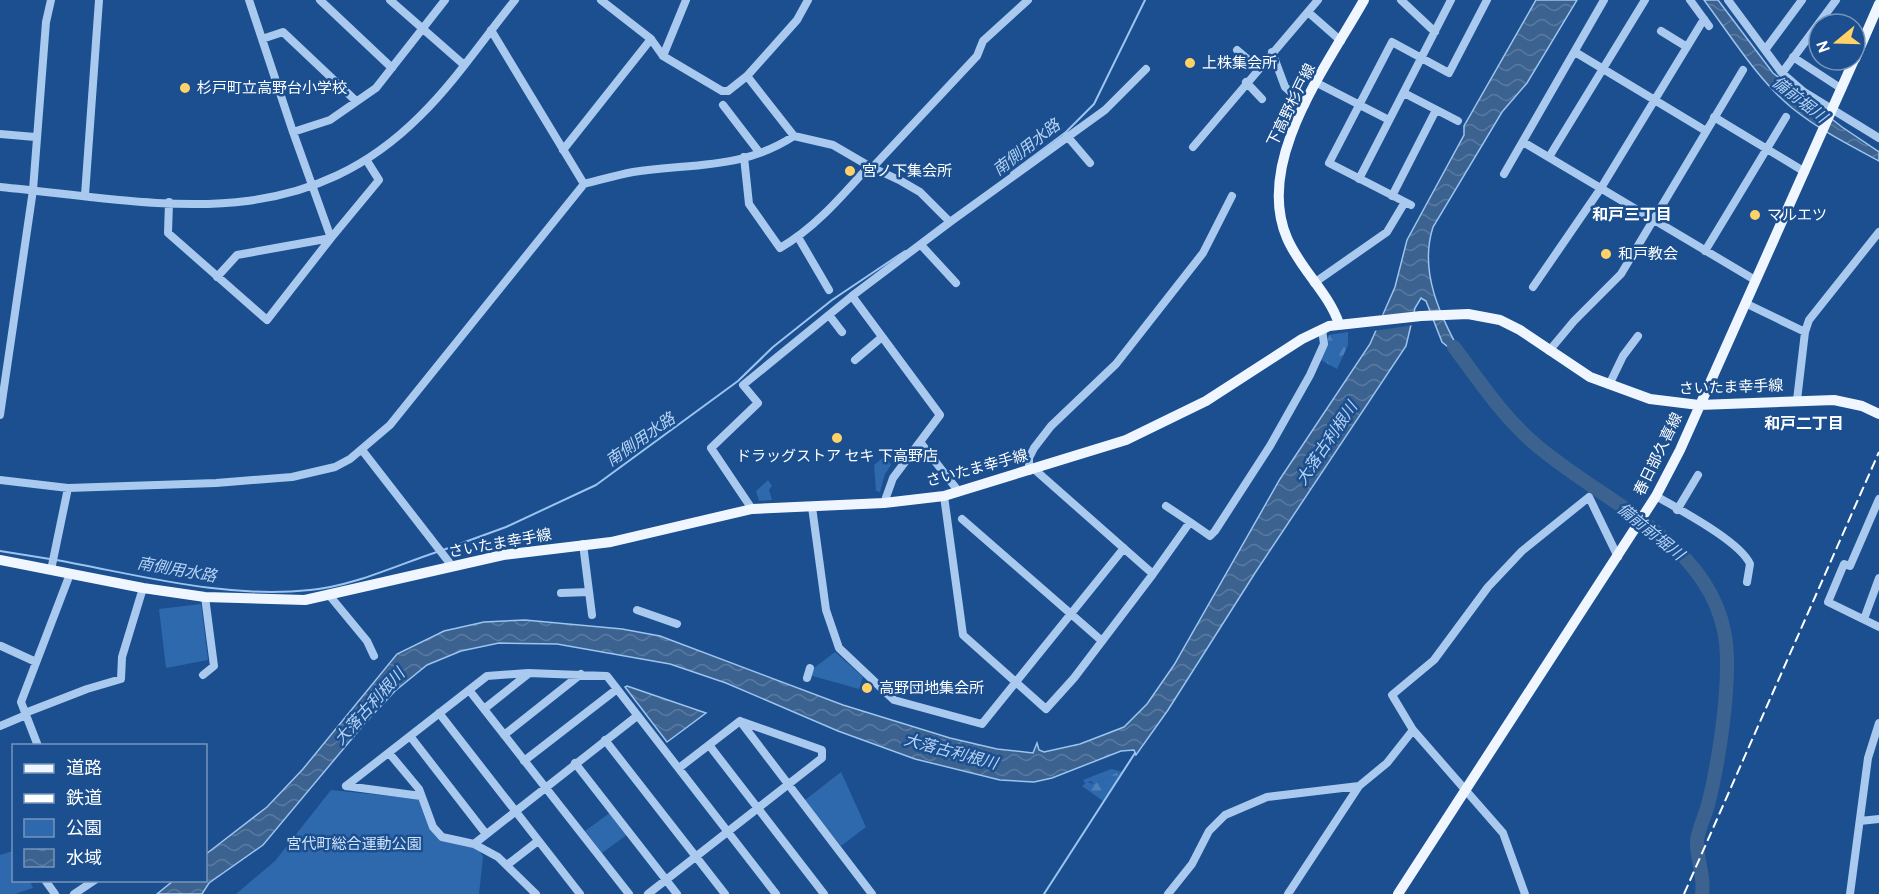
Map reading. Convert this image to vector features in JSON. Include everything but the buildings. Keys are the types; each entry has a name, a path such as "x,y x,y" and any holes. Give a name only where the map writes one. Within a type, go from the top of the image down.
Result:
{"main road":[{"name":"下高野杉戸線","path":"1339,324 1314,283 1300,266 1286,237 1278,210 1278,182 1283,153 1305,105 1364,0"},
{"name":"春日部久喜線","path":"1867,32 1879,4"},
{"name":"春日部久喜線","path":"1398,894 1656,496 1849,72"},
{"name":"さいたま幸手線","path":"0,560 143,588 205,597 285,601 328,595 503,555 611,542 752,509 884,503 944,496 1126,440 1206,401 1302,339 1322,329 1339,324 1450,314 1479,315 1500,320 1520,330 1590,377 1650,399 1699,405 1834,400 1862,406 1879,414"}],"street":[{"path":"0,415 33,190 35,137 46,22 51,0"},
{"path":"85,195 99,0"},
{"path":"249,0 331,238"},
{"path":"320,0 392,68"},
{"path":"390,0 463,64"},
{"path":"293,132 330,120 376,88 445,0"},
{"path":"0,188 220,205 247,203 312,187 367,161 421,116 515,0"},
{"path":"601,0 651,39 663,56 722,91 728,91 747,76 797,20 808,0"},
{"path":"663,56 686,0"},
{"path":"744,157 750,204 780,248 798,237 836,202 978,56 983,41 1028,0"},
{"path":"1192,147 1318,0"},
{"path":"1401,0 1435,32"},
{"path":"1359,179 1451,0"},
{"path":"1504,174 1604,0"},
{"path":"1549,157 1645,0"},
{"path":"1533,287 1601,188 1687,46 1706,22 1690,0"},
{"path":"1728,0 1782,73 1811,97 1879,138"},
{"path":"1765,50 1802,0"},
{"path":"1782,73 1836,0"},
{"path":"1314,283 1387,232 1408,204 1329,163 1392,42 1449,73 1484,1"},
{"path":"1308,12 1341,41"},
{"path":"491,30 584,184"},
{"path":"1661,31 1687,46"},
{"path":"262,39 283,32 356,101"},
{"path":"563,150 651,39"},
{"path":"1237,50 1258,68"},
{"path":"1272,52 1285,87 1305,105"},
{"path":"1575,52 1706,131"},
{"path":"1793,57 1842,89"},
{"path":"752,509 711,448 758,403 743,385 852,296 1105,110 1146,69"},
{"path":"1550,351 1574,321 1615,282 1743,70"},
{"path":"747,76 794,136 833,145 870,167 921,192 950,222"},
{"path":"1246,82 1262,99"},
{"path":"1317,83 1389,120"},
{"path":"1404,93 1458,122"},
{"path":"723,105 759,152"},
{"path":"1392,196 1436,111"},
{"path":"1714,117 1805,172"},
{"path":"1705,251 1786,117"},
{"path":"0,134 35,137"},
{"path":"0,480 68,488 216,483 315,474 335,466 362,450 390,425 584,184 633,172 721,165 781,144 794,136"},
{"path":"1067,136 1090,163"},
{"path":"1523,142 1755,280"},
{"path":"169,202 168,233 267,321 379,180 367,161"},
{"path":"1737,178 1746,183"},
{"path":"1153,574 1032,470 1029,458 1034,447 1051,426 1116,364 1203,253 1232,196"},
{"path":"1797,400 1805,332 1809,320 1879,232"},
{"path":"798,237 829,290"},
{"path":"217,276 237,255 331,238"},
{"path":"921,245 956,283"},
{"path":"852,296 940,415 893,478 884,503"},
{"path":"1744,303 1805,332"},
{"path":"828,315 842,333"},
{"path":"1166,506 1210,536 1215,531 1270,446 1310,375 1324,344 1322,329"},
{"path":"1609,385 1623,356 1638,336"},
{"path":"855,360 882,337"},
{"path":"920,442 959,492"},
{"path":"362,450 452,566"},
{"path":"1677,510 1698,475"},
{"path":"51,570 68,488"},
{"path":"944,496 963,635 1046,709 1074,678 1190,522"},
{"path":"1656,496 1719,535 1744,555 1750,564 1747,582"},
{"path":"1525,894 1503,833 1413,730 1392,695 1434,660 1488,587 1522,551 1589,497 1617,557"},
{"path":"1879,499 1875,519 1850,566 1844,564 1828,602 1879,627"},
{"path":"812,507 826,610 839,648 894,700 982,723 1124,548"},
{"path":"962,519 1070,616 1102,641"},
{"path":"583,544 592,615"},
{"path":"37,744 21,702 70,574"},
{"path":"1864,619 1879,578"},
{"path":"0,726 87,689 121,679 122,657 143,588"},
{"path":"561,593 589,592"},
{"path":"328,595 367,641 374,656"},
{"path":"203,675 214,666 205,597"},
{"path":"638,610 677,624"},
{"path":"1,646 36,662"},
{"path":"807,678 810,668"},
{"path":"484,709 528,673"},
{"path":"421,796 345,786 487,676 528,673 607,676 776,894"},
{"path":"504,735 581,674"},
{"path":"524,761 617,689"},
{"path":"469,690 629,894"},
{"path":"439,713 580,894"},
{"path":"474,844 637,716"},
{"path":"680,768 740,721"},
{"path":"740,721 872,894"},
{"path":"648,894 822,758 822,750 740,721"},
{"path":"1851,894 1868,758 1879,723"},
{"path":"1288,894 1359,786 1387,763 1413,730"},
{"path":"410,736 486,834"},
{"path":"605,740 725,894"},
{"path":"709,745 824,894"},
{"path":"389,753 419,789 432,827 442,837 474,844 498,857 536,894"},
{"path":"576,763 677,894"},
{"path":"1168,894 1192,864 1209,831 1225,815 1267,797 1359,786"},
{"path":"1860,821 1879,819"},
{"path":"507,865 538,841"},
{"path":"74,894 92,882"}],"green space":[{"path":"1348,332 1348,345 1337,369 1321,360 1329,335"},
{"path":"885,456 891,465 885,474 880,492 876,491 874,465"},
{"path":"768,480 772,486 769,490 772,500 759,501 756,491"},
{"path":"201,604 208,660 166,668 159,609"},
{"path":"835,652 863,677 859,689 809,675 810,671"},
{"path":"1111,769 1120,771 1094,784 1091,781 1085,783 1083,780"},
{"path":"841,772 866,827 841,846 805,800"},
{"path":"1122,772 1103,801 1082,786 1087,782 1094,784"},
{"name":"宮代町総合運動公園","path":"331,790 418,799 440,840 479,849 483,857 479,894 236,894 275,861"},
{"path":"611,812 628,834 602,853 585,831"},
{"path":"12,851 12,882 30,882 33,888 15,894 0,894 0,855"}],"water":[{"name":"大落古利根川","path":"1536,0 1577,0 1527,83 1502,112 1433,227 1429,244 1430,279 1441,312 1464,360 1442,342 1426,301 1421,298 1415,308 1406,346 1255,573 1168,710 1136,755 1134,750 1121,751 1052,778 1034,782 1000,780 915,759 838,731 726,683 670,664 557,644 499,643 461,651 427,665 395,691 365,723 263,845 209,883 202,894 157,894 172,882 207,882 207,853 267,807 303,769 397,654 444,631 484,622 525,620 622,629 660,636 843,705 950,738 997,749 1033,753 1037,743 1039,750 1044,752 1080,744 1124,727 1147,704 1174,665 1280,479 1370,344 1395,287 1407,240 1464,135 1464,126"},
{"name":"備前堀川","path":"1704,0 1718,0 1773,73 1842,127 1879,152 1879,161 1812,123 1779,97 1745,57"},
{"path":"625,687 706,713 667,742"}],"pier":[{"path":"1417,312 1414,325 1373,331 1380,315"}],"waterway":[{"name":"南側用水路","path":"1011,173 1066,132 1094,104 1145,0"},
{"name":"南側用水路","path":"443,550 506,527 596,485 738,381 773,347 832,300 905,251"},
{"name":"備前前堀川","path":"1454,347 1512,422 1535,444 1657,532 1684,557 1706,586 1721,619 1727,657 1726,691 1716,767 1697,840 1702,894"},
{"name":"南側用水路","path":"0,551 50,559"},
{"name":"南側用水路","path":"56,560 182,584 278,592 310,590 343,584 437,552"},
{"path":"1044,894 1135,753"}],"railway":[{"path":"1684,894 1879,452"}],"place":[{"name":"上株集会所","path":"1190,63"},
{"name":"杉戸町立高野台小学校","path":"185,88"},
{"name":"宮ノ下集会所","path":"850,171"},
{"name":"マルエツ","path":"1755,215"},
{"name":"和戸教会","path":"1606,254"},
{"name":"ドラッグストア セキ 下高野店","path":"837,438"},
{"name":"高野団地集会所","path":"867,688"}],"district":[{"name":"和戸三丁目","path":"1632,214"},
{"name":"和戸二丁目","path":"1804,423"}]}
